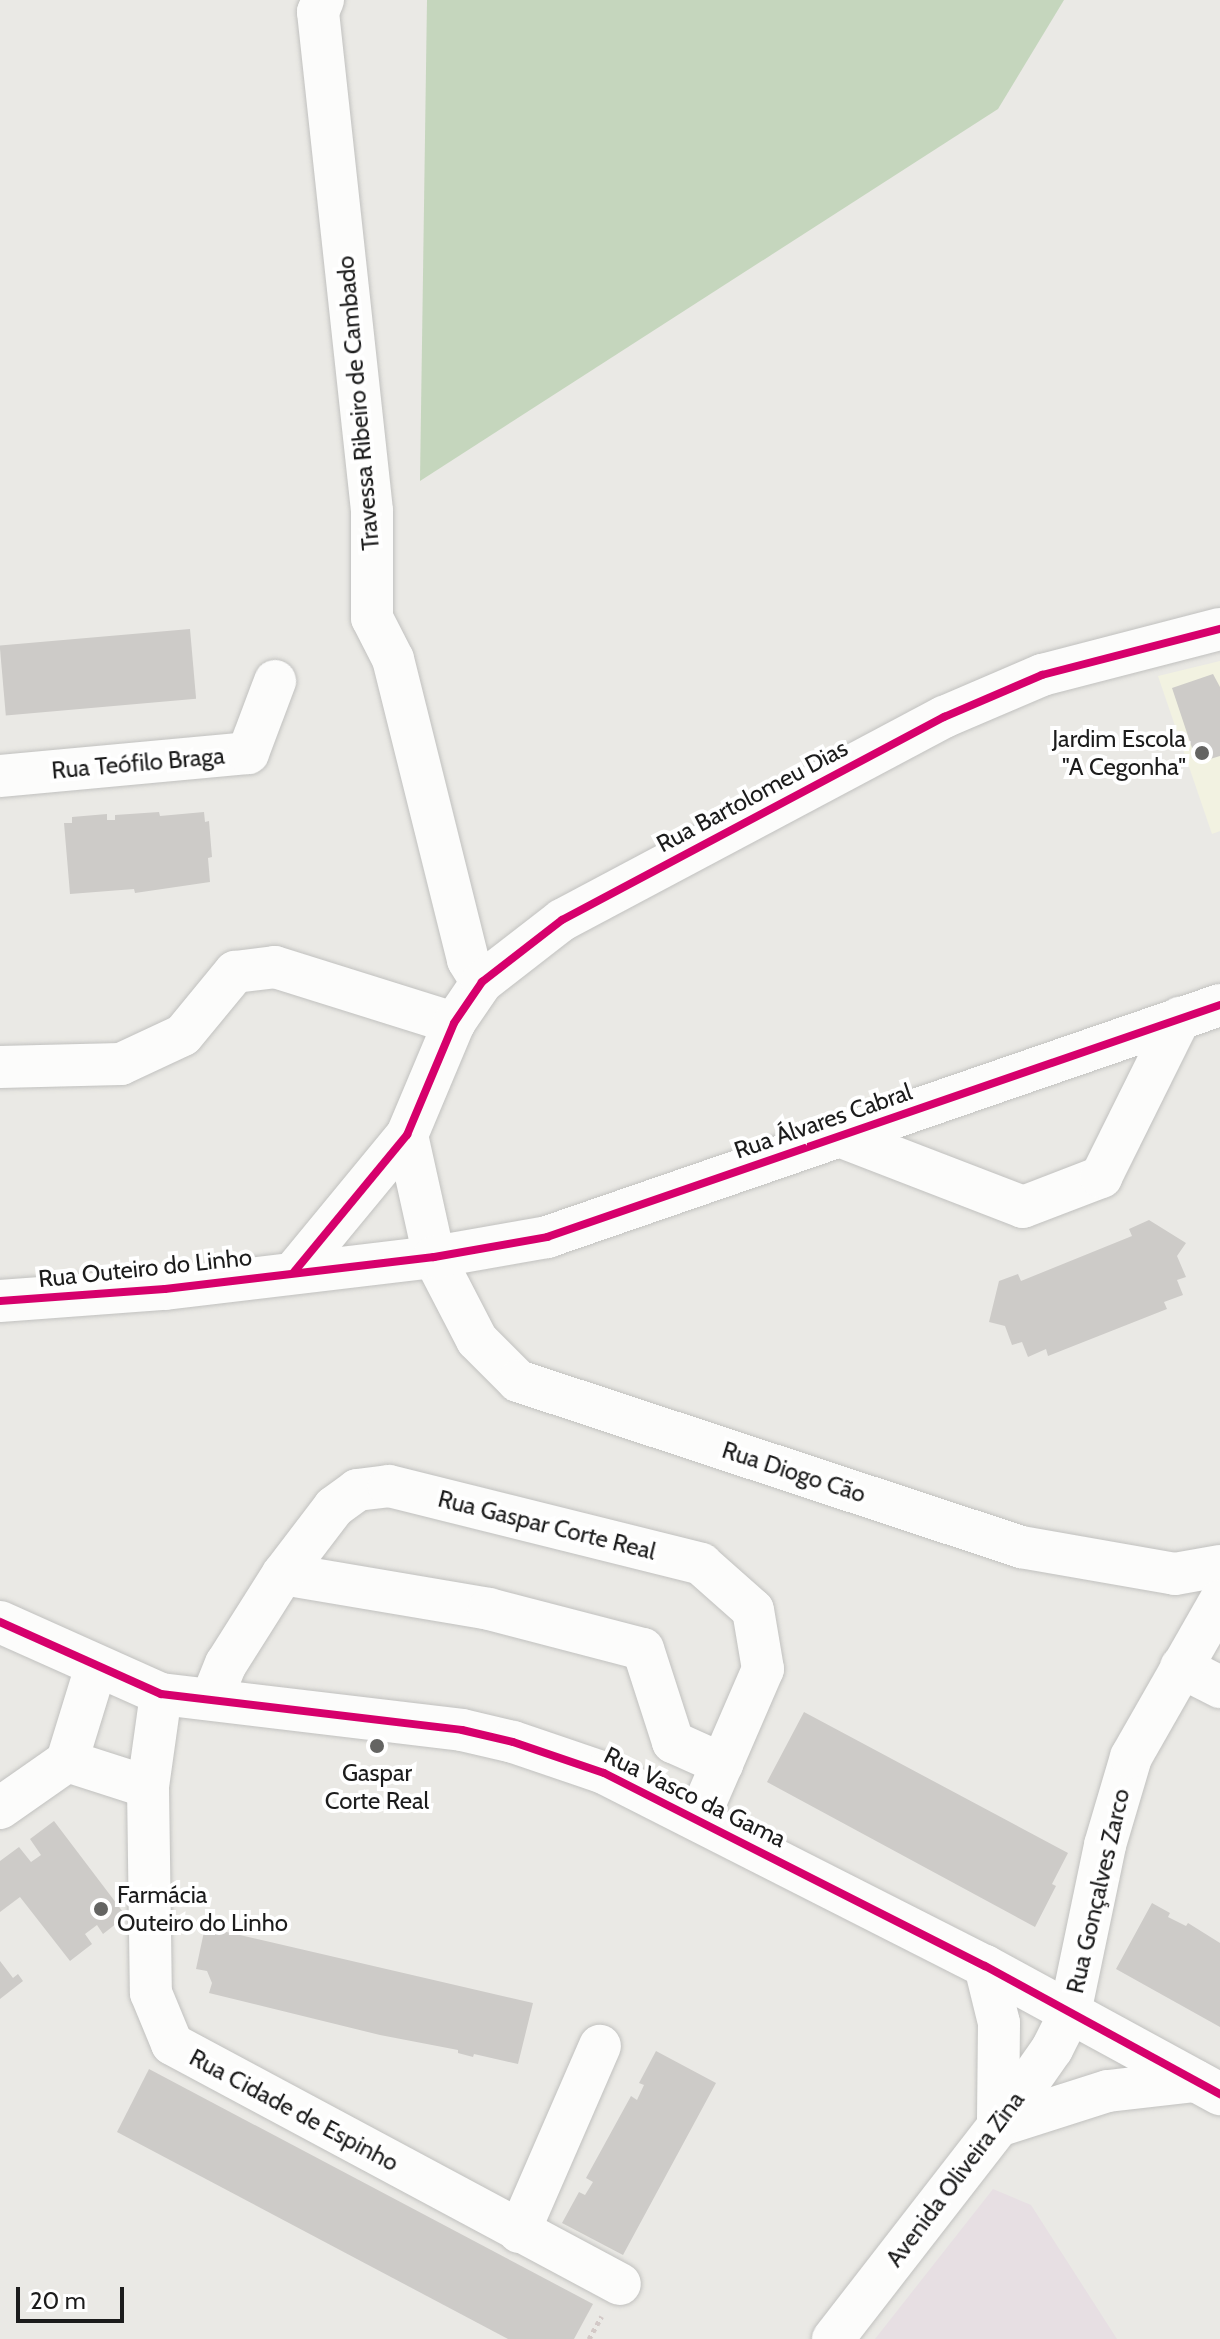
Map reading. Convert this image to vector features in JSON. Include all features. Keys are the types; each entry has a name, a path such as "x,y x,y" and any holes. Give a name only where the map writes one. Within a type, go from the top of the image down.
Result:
{"street":[{"name":"Travessa Ribeiro de Cambado","path":"323,0 318,12 372,511 372,618 393,659 468,960 482,982"},
{"name":"Rua Bartolomeu Dias","path":"294,1272 407,1135 454,1023 482,982 562,920 944,717 1042,675 1220,629"},
{"name":"Rua Teófilo Braga","path":"0,776 248,753 275,681"},
{"path":"0,1067 121,1064 183,1035 235,972 275,967 454,1023"},
{"name":"Rua Álvares Cabral","path":"294,1272 434,1257 547,1237 1220,1005"},
{"path":"839,1136 1023,1207 1101,1177 1180,1018"},
{"name":"Rua Diogo Cão","path":"407,1135 434,1257 477,1340 518,1381 1021,1547 1175,1574 1220,1566"},
{"name":"Rua Outeiro do Linho","path":"0,1301 165,1289 294,1272"},
{"name":"Rua Gaspar Corte Real","path":"212,1698 226,1664 283,1574 334,1507 357,1490 389,1486 701,1564 753,1610 763,1669 698,1819"},
{"path":"283,1574 489,1609 643,1649 673,1742 722,1764"},
{"name":"Rua Gonçalves Zarco","path":"1070,2013 1105,1845 1131,1757 1220,1601"},
{"name":"Rua Vasco da Gama","path":"0,1622 161,1694 462,1730 604,1773 985,1966 1208,2088"},
{"path":"0,1808 67,1761 96,1667"},
{"path":"1181,1667 1220,1687"},
{"name":"Rua Cidade de Espinho","path":"161,1694 148,1787 151,1993 172,2044 620,2284"},
{"path":"67,1761 148,1787"},
{"path":"985,1966 999,2023 998,2126 1108,2091 1208,2088"},
{"name":"Avenida Oliveira Zina","path":"833,2339 998,2126 1052,2049 1070,2013"},
{"path":"519,2232 600,2046"}],"shaded area":[{"name":"Jardim Escola \"A Cegonha\"","path":"1220,661 1220,831 1212,834 1158,676"},
{"path":"993,2189 1031,2205 1117,2339 875,2339"}],"green space":[{"path":"427,0 1064,0 998,109 420,481"}],"building":[{"path":"190,629 196,699 6,715 0,646"},
{"path":"1213,674 1220,687 1220,756 1197,763 1172,688"},
{"path":"159,812 160,816 204,812 205,822 209,821 212,857 208,858 210,882 135,893 134,889 70,894 64,823 72,823 72,817 107,814 107,820 115,820 115,815"},
{"path":"1149,1220 1186,1243 1177,1256 1186,1277 1177,1280 1183,1295 1164,1302 1167,1309 1048,1356 1046,1349 1028,1357 1022,1342 1012,1345 1005,1326 989,1322 999,1281 1018,1274 1021,1281 1132,1236 1129,1229"},
{"path":"804,1712 1068,1853 1052,1884 1056,1886 1035,1927 767,1782"},
{"path":"54,1821 126,1916 103,1934 97,1925 85,1934 92,1944 70,1961 20,1897 0,1912 0,1861 19,1847 31,1862 41,1855 30,1839"},
{"path":"1152,1903 1170,1913 1168,1917 1186,1926 1188,1923 1220,1943 1220,2027 1116,1969"},
{"path":"205,1927 533,2003 518,2064 474,2054 473,2057 458,2053 458,2050 380,2035 209,1993 212,1983 207,1971 196,1969"},
{"path":"0,1961 13,1978 18,1974 23,1981 0,1999"},
{"path":"656,2051 716,2083 623,2255 562,2223 579,2192 585,2195 593,2182 586,2178 631,2096 637,2100 644,2085 639,2083"},
{"path":"149,2069 593,2304 574,2339 508,2339 117,2132"}],"cycle path":[{"path":"294,1272 407,1135 454,1023 482,982 562,920 944,717 1042,675 1220,629"},
{"path":"0,1301 165,1289 434,1257 547,1237 1220,1005"},
{"path":"0,1622 161,1694 462,1730 513,1742 604,1773 985,1966 1220,2094"}],"place":[{"name":"Jardim Escola \"A Cegonha\"","path":"1202,753"},
{"name":"Gaspar Corte Real","path":"377,1746"},
{"name":"Farmácia Outeiro do Linho","path":"101,1909"}]}
